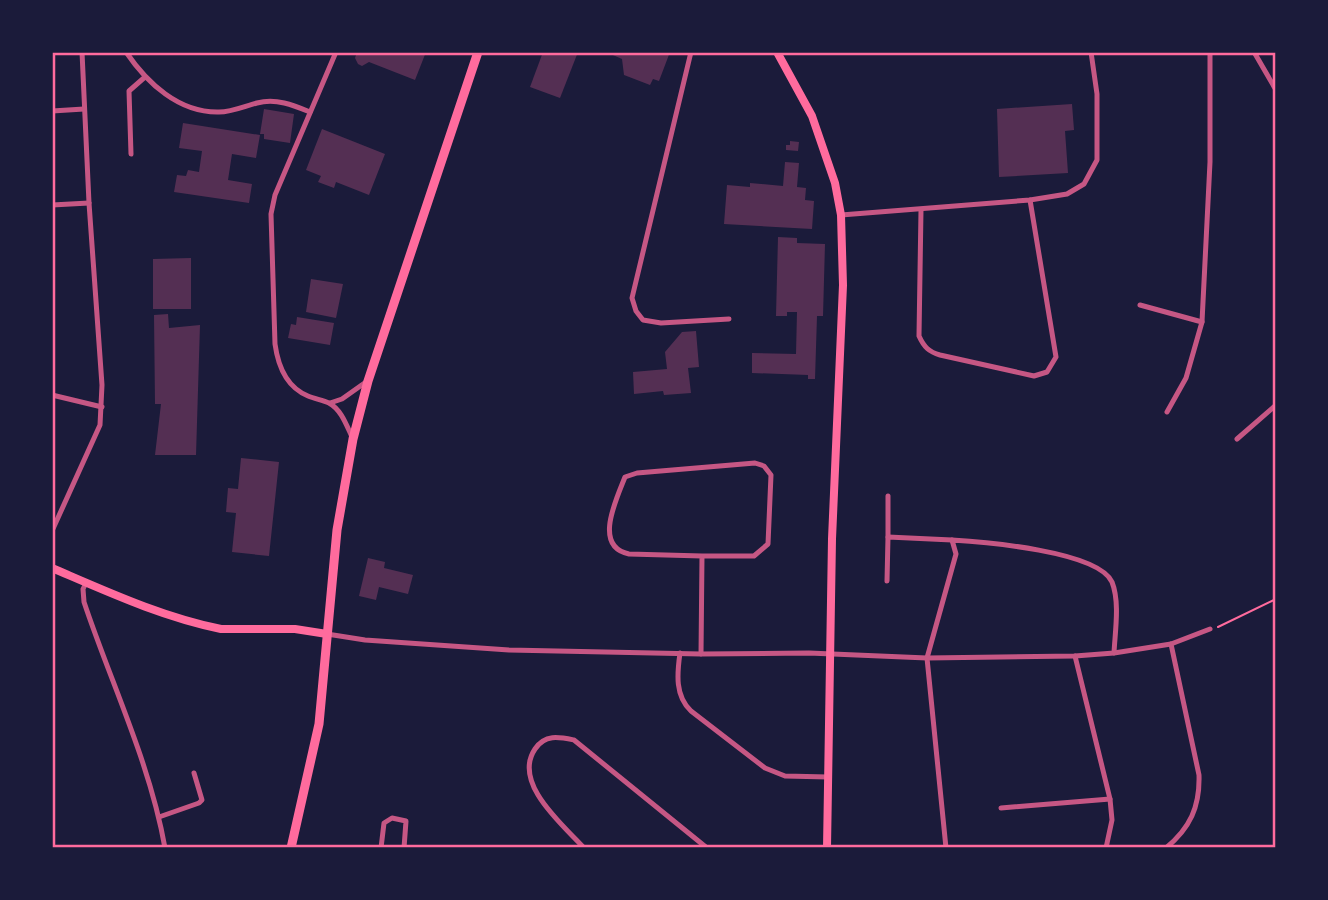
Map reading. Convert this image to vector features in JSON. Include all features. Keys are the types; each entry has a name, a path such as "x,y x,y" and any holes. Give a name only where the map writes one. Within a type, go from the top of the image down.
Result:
{"main road":[{"path":"290,848 317,731 337,530 353,439 368,381 478,52"},
{"path":"777,52 812,116 835,183 841,215 843,285 833,481 827,848"},
{"path":"52,568 151,610 221,629 295,629 327,634"}],"street":[{"path":"52,531 94,441 100,425 102,407 103,385 89,203 82,52"},
{"path":"126,52 145,78 166,96 194,108 219,112 267,101 290,103 310,112"},
{"path":"336,52 282,173 271,214 275,344 279,365 291,385 305,395 330,403 341,414 353,439"},
{"path":"691,52 632,298 636,311 643,320 661,323 729,319"},
{"path":"841,215 1030,200 1067,194 1084,184 1097,160 1097,94 1091,52"},
{"path":"1167,412 1186,378 1202,321 1210,162 1210,52"},
{"path":"1254,52 1276,90"},
{"path":"131,154 129,91 145,78"},
{"path":"52,111 85,109"},
{"path":"921,210 919,336 922,342 929,351 940,355 1034,376 1047,373 1056,357 1030,200"},
{"path":"52,205 89,203"},
{"path":"1140,305 1202,321"},
{"path":"330,403 342,399 368,381"},
{"path":"52,395 102,407"},
{"path":"1237,439 1276,405"},
{"path":"755,463 764,466 771,475 770,538 764,549 754,556 702,556 629,554 612,547 609,528 625,478 637,473 729,465 755,463"},
{"path":"887,581 888,496"},
{"path":"888,537 1001,543 1075,559 1107,574 1113,584 1114,653"},
{"path":"946,848 927,657 956,554 952,540"},
{"path":"701,654 702,556"},
{"path":"86,583 84,602 159,817 165,848"},
{"path":"327,634 365,640 509,650 927,657 1075,656 1114,653 1171,644 1210,629"},
{"path":"1166,848 1191,821 1199,786 1171,644"},
{"path":"680,653 679,691 683,702 691,711 765,768 785,776 828,777"},
{"path":"1075,656 1110,799 1112,820 1106,848"},
{"path":"584,848 544,804 530,779 530,761 534,750 542,741 556,736 574,740 708,848"},
{"path":"159,817 202,800 194,773"},
{"path":"1001,808 1110,799"},
{"path":"381,848 384,823 392,818 406,821 404,848"}],"path":[{"path":"1210,629 1276,599"}],"building":[{"path":"357,52 426,52 415,80 369,62 362,66 355,58"},
{"path":"543,52 578,52 560,98 530,87"},
{"path":"606,52 670,52 659,81 653,79 650,85 624,75 622,59"},
{"path":"1072,104 1074,130 1065,131 1068,173 999,177 997,109"},
{"path":"264,109 294,114 290,143 264,139 264,134 260,134"},
{"path":"183,123 260,135 256,158 232,154 228,180 252,184 249,203 174,192 177,175 186,176 188,170 199,172 202,151 179,148"},
{"path":"322,129 385,154 369,195 336,182 334,188 318,182 321,176 306,170"},
{"path":"790,141 799,142 798,151 786,150"},
{"path":"785,162 799,163 797,187 806,188 805,200 814,201 812,229 724,224 727,185 750,187 750,183 783,186"},
{"path":"778,237 797,238 797,243 825,244 823,316 817,316 815,379 808,379 808,375 752,373 752,353 796,354 797,312 776,316"},
{"path":"191,258 191,309 153,309 153,259"},
{"path":"311,279 343,284 336,318 306,312"},
{"path":"168,314 169,328 200,325 196,455 155,455 161,404 155,404 154,315"},
{"path":"297,317 334,323 330,345 288,338 291,324 296,325"},
{"path":"696,331 699,367 688,368 691,393 664,395 663,391 634,394 633,372 667,369 665,352 682,332"},
{"path":"241,458 279,462 269,556 232,552 236,513 226,512 228,488 238,489"},
{"path":"368,558 385,562 384,568 413,575 408,594 379,587 376,600 359,596"}]}
